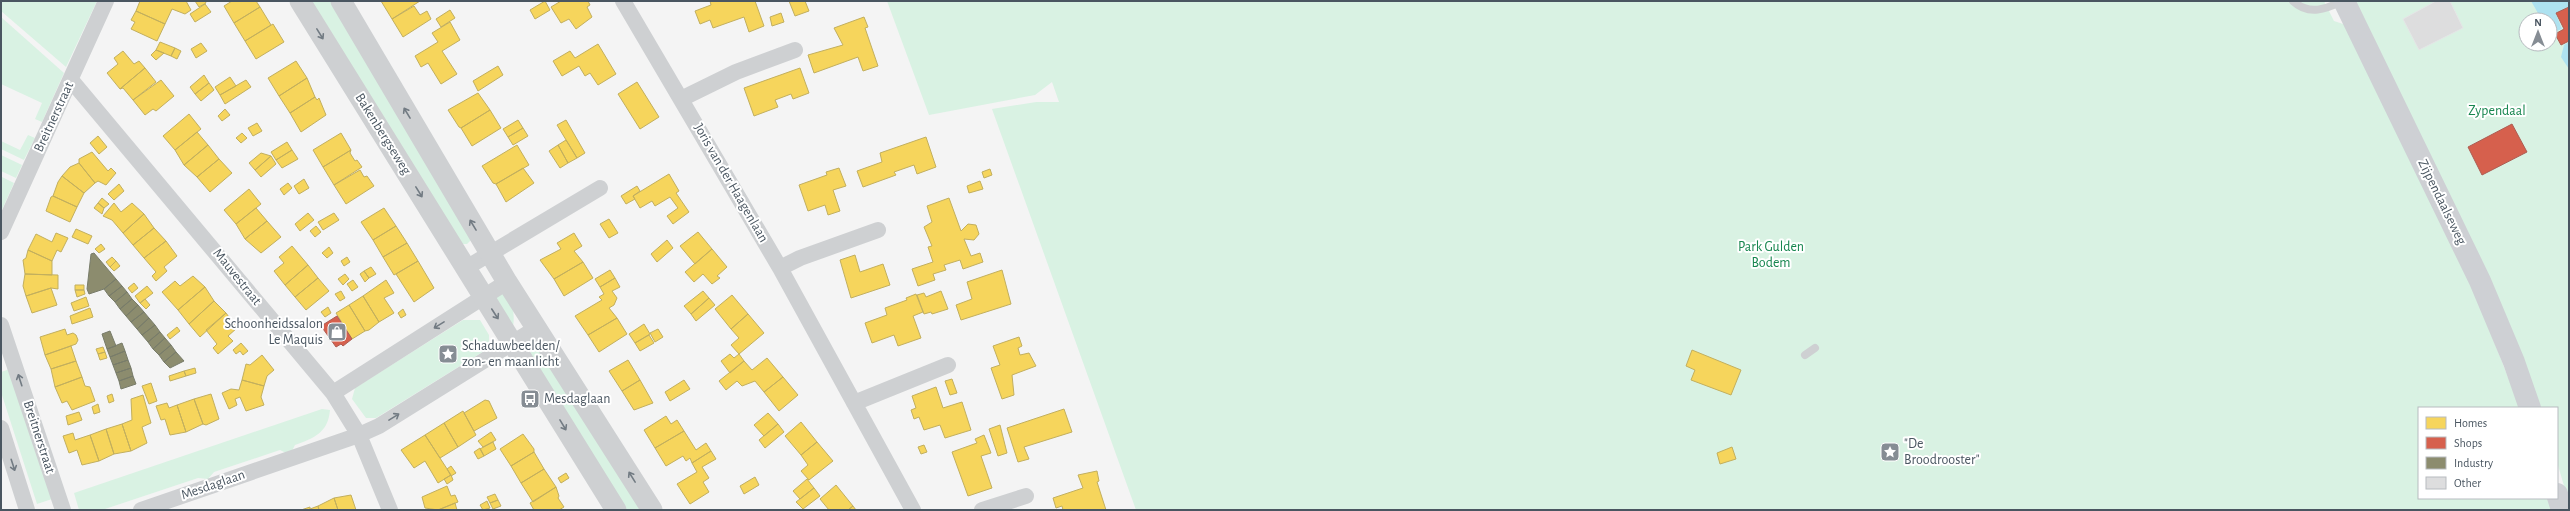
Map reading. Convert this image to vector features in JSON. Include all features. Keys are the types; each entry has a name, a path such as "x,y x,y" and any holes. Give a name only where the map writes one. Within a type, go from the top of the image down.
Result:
{"main road":[{"name":"Zijpendaalseweg","path":"2343,1 2480,281 2514,362 2530,407"},
{"path":"2558,497 2562,510"}],"street":[{"name":"Breitnerstraat","path":"1,232 106,1"},
{"name":"Bakenbergseweg","path":"300,1 616,510"},
{"path":"341,1 507,282 538,327 652,510"},
{"name":"Joris van der Haagenlaan","path":"623,1 780,268 913,510"},
{"path":"681,99 736,72 795,50"},
{"name":"Mauvestraat","path":"71,80 234,271 333,393 359,435 390,510"},
{"path":"466,268 600,188"},
{"path":"780,268 800,258 878,230"},
{"path":"333,393 507,282"},
{"name":"Breitnerstraat","path":"1,325 4,343 63,510"},
{"name":"Mesdaglaan","path":"141,510 359,435 379,426 538,327"},
{"path":"854,403 948,365"},
{"path":"1,428 27,510"},
{"path":"982,510 1026,496"}],"lane":[{"path":"2293,1 2303,8 2319,10 2343,1"},
{"path":"1805,355 1815,348"}],"green space":[{"path":"1,1 97,1 66,67 1,11"},
{"path":"307,1 333,1 473,238 467,244 462,244"},
{"name":"Park Gulden Bodem","path":"887,1 2324,1 2334,21 2346,25 2472,285 2520,407 2418,407 2418,499 2548,499 2552,510 1136,510 992,109 1036,102 1059,102 1052,82 1035,95 929,115"},
{"name":"Zypendaal","path":"2355,1 2569,1 2569,503 2558,465 2558,407 2539,407"},
{"path":"1,17 64,73 42,122 35,119 42,103 1,84"},
{"path":"28,135 35,138 24,160 1,149 1,141 20,150"},
{"path":"1,155 22,165 16,178 1,171"},
{"path":"2,177 14,183 1,212 1,180"},
{"path":"504,288 510,299 514,314 512,332 494,305 496,292"},
{"path":"463,320 480,320 489,335 489,348 376,418 366,418 352,399 355,388"},
{"path":"532,350 544,353 643,510 622,510 528,357"},
{"path":"10,369 52,499 37,504 1,392 1,372"},
{"path":"322,409 330,410 329,418 323,429 314,437 295,445 292,451 286,453 280,450 214,472 208,479 198,478 102,510 79,510 74,493"}],"water":[{"path":"2531,1 2569,1 2569,7 2558,13 2537,12"},
{"path":"2558,19 2562,29 2558,30"},
{"path":"2569,42 2569,69 2561,57 2564,45"}],"building: Homes":[{"path":"140,1 186,1 191,10 185,14 172,9 165,24 136,11"},
{"path":"195,1 205,1 206,3 199,7"},
{"path":"232,1 256,1 260,7 234,23 224,6"},
{"path":"381,1 420,1 392,19"},
{"path":"545,1 550,10 535,19 530,10"},
{"path":"561,1 588,1 590,5 587,7 592,17 576,29 569,19 561,23 551,7"},
{"path":"710,1 755,1 764,26 749,32 744,17 713,28 710,20 700,24 695,11 711,5"},
{"path":"789,1 805,1 809,11 795,16"},
{"path":"205,4 211,12 195,22 190,14"},
{"path":"414,6 420,15 427,11 431,19 403,37 392,19"},
{"path":"260,7 271,25 245,41 234,23"},
{"path":"450,10 455,18 441,27 436,19"},
{"path":"136,11 165,24 157,41 131,29 135,22 131,20"},
{"path":"781,13 784,22 772,26 770,17"},
{"path":"864,17 868,27 865,28 878,66 863,71 858,57 814,73 808,55 843,45 834,28"},
{"path":"450,22 460,40 442,51 457,74 441,84 428,63 421,67 415,56 438,42 432,33"},
{"path":"273,24 284,42 256,59 245,41"},
{"path":"160,42 175,48 171,56 156,50"},
{"path":"201,43 207,51 196,58 191,49"},
{"path":"598,44 616,74 598,85 590,73 585,76 579,66 562,76 553,61 570,51 575,58"},
{"path":"175,48 181,51 177,59 171,56"},
{"path":"156,50 164,53 156,60 151,55"},
{"path":"123,51 134,64 139,61 145,68 120,89 107,73 118,64 114,58"},
{"path":"296,61 307,78 279,96 268,78"},
{"path":"498,66 503,75 478,91 473,81"},
{"path":"145,68 156,82 133,100 123,88 120,89"},
{"path":"800,68 809,93 793,99 791,94 775,100 778,107 754,116 744,88"},
{"path":"204,75 209,83 195,94 190,87"},
{"path":"230,77 236,86 220,95 215,87"},
{"path":"307,78 315,97 290,113 279,96"},
{"path":"161,80 174,96 156,111 153,109 145,115 133,100"},
{"path":"246,80 251,87 225,104 220,95"},
{"path":"637,82 659,117 640,129 618,94"},
{"path":"209,83 214,90 201,101 195,94"},
{"path":"478,93 490,110 461,128 459,127 448,110"},
{"path":"315,97 317,100 319,98 326,115 301,132 290,113"},
{"path":"225,109 230,115 222,121 218,116"},
{"path":"490,110 501,128 472,146 461,128"},
{"path":"189,114 201,129 175,150 163,136"},
{"path":"518,120 523,128 508,137 503,129"},
{"path":"566,120 585,153 577,158 557,125"},
{"path":"257,123 262,131 253,136 248,128"},
{"path":"523,128 528,136 513,145 508,137"},
{"path":"197,132 208,145 184,165 175,150"},
{"path":"242,133 247,138 241,143 236,138"},
{"path":"341,133 351,150 323,167 313,150"},
{"path":"98,136 107,147 99,154 90,143"},
{"path":"926,137 936,167 917,174 914,165 894,172 896,175 863,187 857,171 882,162 880,153"},
{"path":"566,140 577,158 568,163 558,145"},
{"path":"287,142 292,150 276,160 271,152"},
{"path":"208,145 219,159 197,177 184,165"},
{"path":"517,145 529,165 496,184 493,183 482,166"},
{"path":"558,145 568,163 560,168 549,151"},
{"path":"292,150 298,159 282,168 276,160"},
{"path":"351,150 350,153 355,161 357,160 362,167 334,185 323,167"},
{"path":"92,152 108,171 111,168 116,173 106,185 98,181 95,183 79,163 79,159"},
{"path":"261,153 271,156 255,170 249,163"},
{"path":"271,156 276,164 261,177 255,170"},
{"path":"219,159 232,173 210,192 197,177"},
{"path":"79,163 95,183 84,193 62,176 70,167"},
{"path":"523,168 534,183 506,202 496,184"},
{"path":"839,168 846,186 833,190 840,211 828,215 825,205 808,211 799,185 827,175 826,172"},
{"path":"990,169 992,175 984,178 982,172"},
{"path":"360,170 364,177 367,176 374,186 346,204 334,185"},
{"path":"669,174 679,191 676,193 689,212 673,224 667,216 678,208 670,197 655,206 652,201 640,208 633,196"},
{"path":"62,176 84,193 77,207 53,196"},
{"path":"304,179 309,188 299,194 294,186"},
{"path":"980,181 983,189 969,193 967,186"},
{"path":"288,183 292,188 284,195 280,189"},
{"path":"119,184 124,191 114,200 108,194"},
{"path":"637,186 640,191 633,196 635,199 626,204 621,196"},
{"path":"249,189 261,204 236,224 224,210"},
{"path":"53,196 77,207 70,222 46,211 51,197"},
{"path":"102,198 109,204 104,208 98,203"},
{"path":"949,198 961,231 968,224 976,225 979,234 974,240 964,239 971,256 980,253 983,262 963,269 960,260 944,265 946,270 933,274 935,280 918,286 912,269 933,262 928,247 932,246 924,227 932,222 927,206"},
{"path":"98,203 104,208 102,214 94,208"},
{"path":"114,203 121,212 132,203 144,214 123,233 112,220 103,216"},
{"path":"256,208 267,221 245,239 236,224"},
{"path":"384,208 396,226 373,240 361,222"},
{"path":"308,213 314,220 300,231 295,224"},
{"path":"334,213 339,220 323,230 318,222"},
{"path":"144,214 154,228 133,245 123,233"},
{"path":"609,219 618,233 609,238 600,224"},
{"path":"267,221 281,237 261,253 245,239"},
{"path":"316,226 321,232 315,237 310,231"},
{"path":"396,226 407,243 383,257 373,240"},
{"path":"154,228 166,241 144,258 133,245"},
{"path":"76,229 92,236 88,244 72,237"},
{"path":"698,232 712,249 695,264 680,246"},
{"path":"56,233 68,238 61,252 57,250 52,261 28,250 36,234 52,242"},
{"path":"574,233 582,246 574,251 583,262 554,279 540,260 561,249 557,243"},
{"path":"667,240 673,248 657,262 651,254"},
{"path":"166,241 177,256 164,267 167,271 156,281 152,276 156,272 144,258"},
{"path":"407,243 418,261 394,275 383,257"},
{"path":"101,244 105,249 99,253 95,249"},
{"path":"292,246 308,265 285,285 274,271 284,263 279,257"},
{"path":"329,247 333,253 327,258 322,253"},
{"path":"712,249 727,267 717,276 720,278 712,284 703,274 694,282 685,272"},
{"path":"28,250 52,261 52,275 25,274 23,260 26,258"},
{"path":"855,255 860,272 883,264 890,285 851,298 840,260"},
{"path":"112,257 116,261 110,267 106,262"},
{"path":"347,257 350,262 344,266 341,261"},
{"path":"116,261 120,266 114,271 110,267"},
{"path":"418,261 434,288 414,302 396,274"},
{"path":"583,262 593,278 564,296 554,279"},
{"path":"308,265 318,278 295,297 285,285"},
{"path":"371,267 376,274 369,278 364,271"},
{"path":"610,270 615,278 600,287 595,279"},
{"path":"1002,270 1011,304 961,320 956,305 972,299 967,282"},
{"path":"364,271 369,278 365,282 360,274"},
{"path":"25,274 58,275 58,289 51,288 26,296 23,286"},
{"path":"345,274 349,279 343,285 338,279"},
{"path":"193,276 205,287 178,310 162,292 175,281 180,286"},
{"path":"318,278 329,291 306,310 295,297"},
{"path":"615,278 620,287 612,291 617,298 614,305 609,308 617,318 588,335 575,316 602,300 599,297 604,294 600,287"},
{"path":"353,280 358,287 352,291 347,284"},
{"path":"386,280 394,293 384,298 394,313 379,322 363,296"},
{"path":"134,283 138,288 132,293 128,288"},
{"path":"75,285 84,285 84,290 75,290"},
{"path":"147,286 153,293 140,303 135,296"},
{"path":"205,287 214,301 189,324 178,310"},
{"path":"51,288 57,305 32,313 26,296"},
{"path":"75,290 84,290 85,294 77,297"},
{"path":"341,291 345,298 340,301 335,294"},
{"path":"703,291 709,298 691,314 684,306"},
{"path":"941,291 948,309 932,314 931,312 924,314 917,295 924,293 926,297"},
{"path":"916,294 923,312 913,316 921,338 898,346 894,335 872,343 865,323 887,315 885,308 907,300 906,298"},
{"path":"732,295 748,314 731,329 715,309"},
{"path":"363,296 379,322 369,330 365,331 349,305"},
{"path":"86,297 89,306 74,311 71,303"},
{"path":"709,298 715,305 696,321 691,314"},
{"path":"145,299 150,305 146,309 140,303"},
{"path":"214,301 226,313 200,337 189,324"},
{"path":"349,305 365,331 352,339 336,313"},
{"path":"328,307 331,313 325,317 321,312"},
{"path":"90,308 93,317 72,324 70,316"},
{"path":"403,309 406,315 401,318 398,313"},
{"path":"226,313 237,328 228,336 233,341 218,354 213,348 217,344 206,330"},
{"path":"748,314 764,333 739,354 731,345 739,338 731,329"},
{"path":"617,318 627,334 599,352 588,335"},
{"path":"644,324 650,334 635,343 629,334"},
{"path":"177,327 180,331 170,339 167,335"},
{"path":"65,329 67,335 73,333 76,335 78,340 76,344 45,355 40,337"},
{"path":"658,329 663,337 655,342 650,333"},
{"path":"649,335 654,343 640,351 635,343"},
{"path":"1019,337 1022,346 1018,348 1020,355 1029,353 1036,366 1012,375 1014,395 1002,399 991,368 1000,365 993,346"},
{"path":"241,343 248,351 243,355 240,351 236,354 233,350"},
{"path":"71,346 76,361 51,369 45,355"},
{"path":"103,347 105,352 98,354 96,349"},
{"path":"1692,350 1741,370 1731,395 1691,380 1695,370 1686,366"},
{"path":"105,352 107,358 100,360 98,354"},
{"path":"730,354 734,358 739,354 744,361 730,373 721,361"},
{"path":"262,355 274,370 267,376 264,386 242,380 246,364 250,365"},
{"path":"767,358 783,377 764,392 755,381 742,386 737,381 726,390 719,381 744,361 752,370"},
{"path":"628,360 640,380 622,391 609,371"},
{"path":"76,361 82,377 55,387 51,369"},
{"path":"195,368 196,373 186,376 184,371"},
{"path":"184,371 186,376 170,381 169,376"},
{"path":"82,377 85,386 90,387 95,401 72,410 67,401 62,403 55,387"},
{"path":"783,377 798,395 779,411 764,392"},
{"path":"952,379 957,393 950,395 945,381"},
{"path":"242,380 264,386 261,397 264,405 246,411 240,397 235,399 237,405 229,409 222,393 231,389 239,390"},
{"path":"640,380 653,403 634,410 622,391"},
{"path":"684,380 690,389 670,401 665,392"},
{"path":"151,383 157,401 149,404 142,386"},
{"path":"936,387 943,408 962,402 971,430 945,438 940,425 924,430 919,417 914,419 911,410 916,408 912,396"},
{"path":"112,394 114,401 109,403 107,396"},
{"path":"211,394 219,419 206,425 203,424 194,399"},
{"path":"143,395 151,423 142,427 147,443 131,451 122,424 132,420 131,399"},
{"path":"194,399 203,424 186,432 177,405"},
{"path":"485,400 489,401 497,418 474,431 464,413"},
{"path":"167,403 169,408 177,405 186,432 170,435 165,419 161,420 156,406"},
{"path":"98,404 100,412 94,414 92,407"},
{"path":"1064,409 1072,432 1024,447 1029,459 1018,462 1007,428"},
{"path":"463,411 476,435 458,447 444,423"},
{"path":"79,412 82,420 68,425 66,416"},
{"path":"768,413 778,424 764,436 754,425"},
{"path":"666,416 671,424 677,420 684,431 655,448 644,430"},
{"path":"801,422 817,442 801,455 785,436"},
{"path":"444,423 458,447 440,458 425,435"},
{"path":"122,424 131,451 114,454 106,429"},
{"path":"778,424 784,432 765,448 759,440"},
{"path":"1000,425 1007,453 998,456 989,429"},
{"path":"106,429 114,454 99,461 90,435"},
{"path":"684,431 696,450 706,443 711,451 692,463 690,458 686,461 683,456 666,466 655,448"},
{"path":"491,432 496,440 483,447 478,441"},
{"path":"73,433 75,440 90,435 99,461 82,465 77,450 69,453 63,436"},
{"path":"523,434 534,449 534,452 511,466 500,449"},
{"path":"425,435 451,475 438,483 425,461 414,468 401,450"},
{"path":"984,435 991,453 981,456 992,488 968,496 952,452 977,443 975,439"},
{"path":"493,442 496,449 484,456 480,449"},
{"path":"817,442 833,461 809,480 801,471 808,465 801,455"},
{"path":"924,445 927,452 921,454 918,447"},
{"path":"1732,447 1736,459 1720,464 1717,453"},
{"path":"480,448 484,456 478,459 474,452"},
{"path":"711,451 716,459 702,467 709,478 703,482 709,492 690,504 677,484 697,472 692,463"},
{"path":"534,452 544,469 521,483 511,466"},
{"path":"451,466 456,473 451,476 447,469"},
{"path":"544,469 556,487 533,502 521,483"},
{"path":"1097,471 1099,481 1097,482 1106,510 1063,510 1062,506 1056,508 1053,498 1083,488 1078,475"},
{"path":"566,473 569,478 561,483 558,478"},
{"path":"451,475 453,480 447,484 444,479"},
{"path":"755,477 759,485 744,494 740,486"},
{"path":"807,479 814,488 800,499 793,491"},
{"path":"836,485 853,506 848,510 829,510 820,499"},
{"path":"447,486 451,496 455,495 458,502 438,510 425,508 422,497"},
{"path":"556,487 559,496 558,498 564,507 559,510 534,510 530,503"},
{"path":"814,488 820,496 803,509 796,502"},
{"path":"495,494 498,500 490,503 487,497"},
{"path":"351,495 356,510 338,510 334,498"},
{"path":"334,498 338,510 319,510 318,506"},
{"path":"498,500 501,506 493,509 490,503"},
{"path":"487,501 490,508 483,510 480,505"},
{"path":"455,503 457,510 438,510"},
{"path":"318,506 319,510 301,510 310,507 310,509"},
{"path":"853,506 856,510 848,510"}],"building: Shops":[{"path":"2569,7 2569,41 2561,45 2558,40 2558,32 2564,29 2558,17 2558,12"},
{"path":"2512,124 2527,152 2482,175 2468,147"},
{"path":"337,316 352,339 343,346 341,344 336,347 321,326"}],"building: Industry":[{"path":"94,253 116,279 104,289 89,294 87,289 91,254"},
{"path":"116,279 122,286 109,296 104,289"},
{"path":"122,286 127,292 115,302 109,296"},
{"path":"127,292 132,299 120,309 115,302"},
{"path":"132,299 138,305 126,316 120,309"},
{"path":"138,305 144,312 131,322 126,316"},
{"path":"144,312 149,318 137,329 131,322"},
{"path":"149,318 155,325 142,335 137,329"},
{"path":"155,325 160,332 148,342 142,335"},
{"path":"110,331 116,346 107,349 102,334"},
{"path":"160,332 165,338 153,349 148,342"},
{"path":"165,338 171,345 159,355 153,349"},
{"path":"122,343 125,351 110,357 107,349"},
{"path":"171,345 176,352 164,362 159,355"},
{"path":"125,351 128,360 113,365 110,357"},
{"path":"176,352 184,361 170,368 164,362"},
{"path":"128,360 131,368 116,373 113,365"},
{"path":"131,368 133,376 119,381 116,373"},
{"path":"133,376 136,384 121,389 119,381"}],"building: Other":[{"path":"2436,1 2450,1 2463,28 2419,50 2403,19"}],"place":[{"name":"Schoonheidssalon Le Maquis","path":"337,332"},
{"name":"Schaduwbeelden/ zon- en maanlicht","path":"448,354"},
{"name":"Mesdaglaan","path":"530,399"},
{"name":"\"De Broodrooster\"","path":"1890,452"}]}
